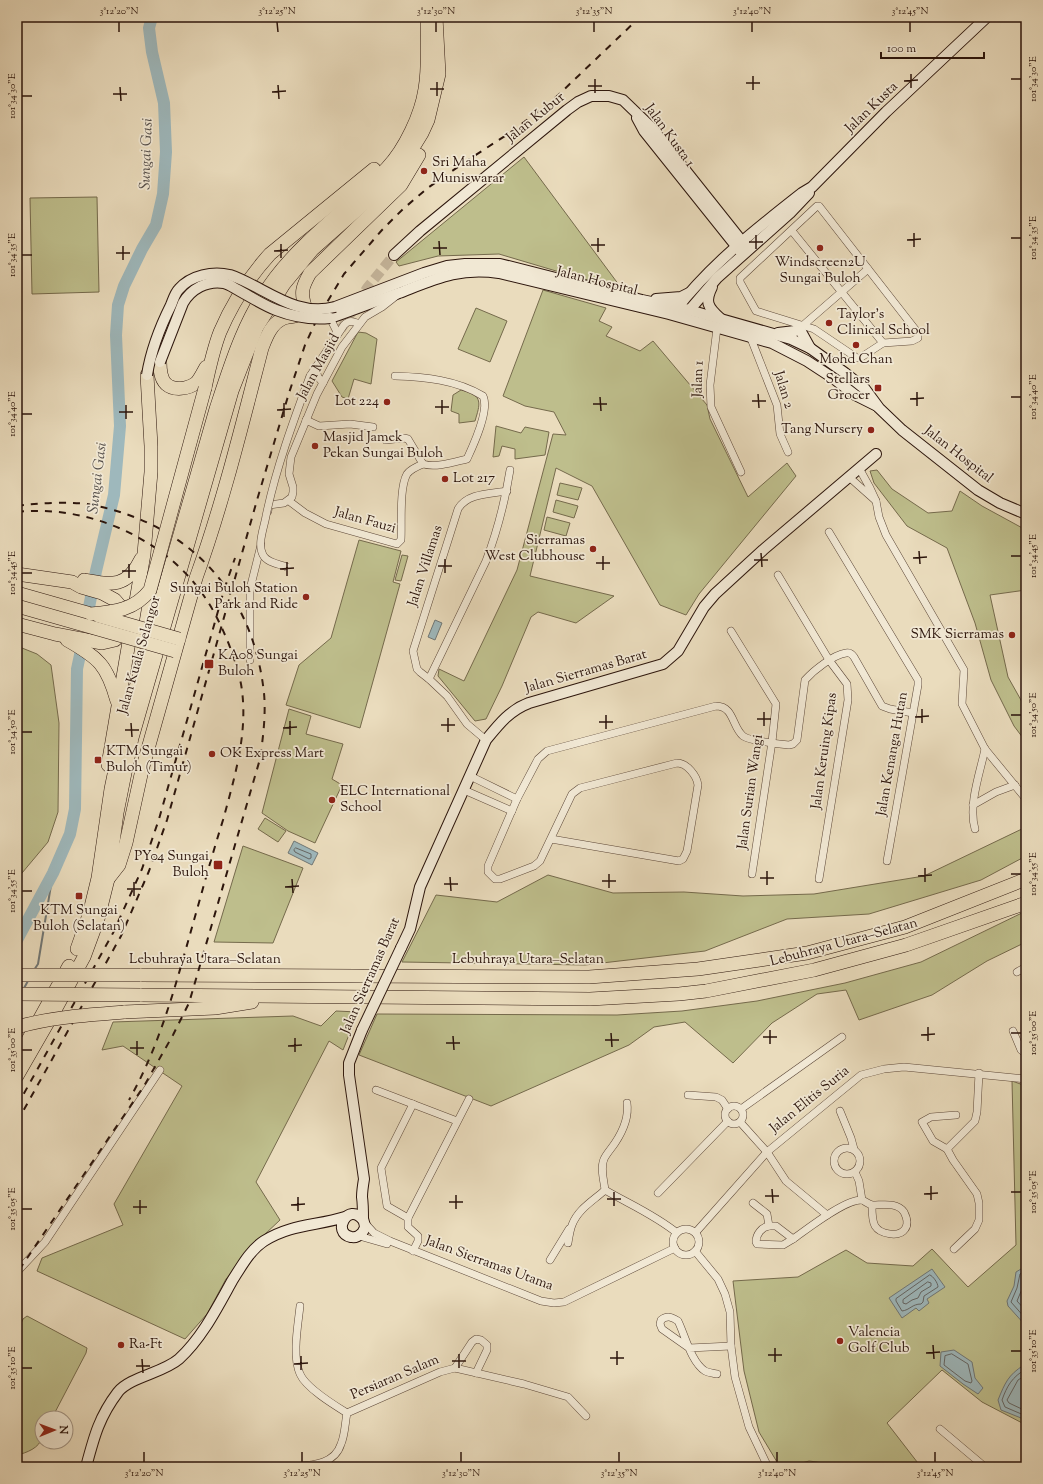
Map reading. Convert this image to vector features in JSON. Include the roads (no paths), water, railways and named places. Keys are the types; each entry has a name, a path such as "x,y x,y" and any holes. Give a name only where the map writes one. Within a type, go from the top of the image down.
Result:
{"highway":[{"path":"91,614 114,612 126,609 144,597 150,590 220,331 255,271 270,254 386,160 416,119 425,91 427,67 427,17"},
{"path":"306,309 302,299 303,285 310,273 401,185 419,155 428,135 438,97 439,74 436,17"},
{"name":"Jalan Kuala Selangor","path":"17,1076 84,957 98,919 108,879 117,813 132,738 232,391 242,363 260,321 284,284 312,250 398,172 422,133 428,120 439,74"},
{"name":"Jalan Kuala Selangor","path":"17,1059 75,954 85,929 98,878 111,788 122,736 216,409 232,361 248,322 258,303 275,277 296,253 388,167 408,136 416,119"},
{"path":"108,879 119,865 126,843 142,770 196,578 236,450 267,335 281,319 294,316"},
{"path":"160,362 161,374 166,384 176,388 188,388 197,382 212,358"},
{"path":"111,788 108,761 144,554 151,472 147,375"},
{"path":"196,578 196,551 237,421 236,404 232,391"},
{"path":"104,588 128,577 136,570 144,554"},
{"path":"17,574 72,582 83,580 104,588 121,607 126,620 123,632 115,640 90,646 55,634 17,624"},
{"path":"17,593 91,614 177,645"},
{"path":"17,606 177,645"},
{"path":"90,646 97,660 108,674 118,705"},
{"name":"Lebuhraya Utara–Selatan","path":"17,975 589,977 698,970 807,953 905,927 1026,879"},
{"name":"Lebuhraya Utara–Selatan","path":"17,994 590,999 679,994 706,991 814,970 906,945 1026,903"},
{"path":"17,1027 40,1020 68,1016 215,1008 247,1004 269,996"}],"street":[{"name":"Jalan Kusta","path":"686,314 742,248 752,232 812,187 886,112 987,17"},
{"name":"Jalan Kubur","path":"394,255 420,231 578,102 591,96 609,96 623,100 631,108"},
{"name":"Jalan Kusta 1","path":"631,108 651,127 730,226 742,248"},
{"name":"Jalan Kusta 1","path":"631,108 644,131 742,248"},
{"name":"Jalan Kusta","path":"675,311 689,293 742,248 808,196 812,187"},
{"path":"819,206 919,334 918,338 913,341 883,343 857,358 814,329 801,327 756,311 740,280 741,277 792,231 815,207 819,206"},
{"path":"730,226 744,232 752,232"},
{"path":"792,231 883,343"},
{"name":"Jalan Hospital","path":"147,375 150,356 163,321 178,289 189,281 211,273 223,273 230,275 279,300 306,309 326,310 446,266 478,263 500,264 642,300 675,311"},
{"path":"833,378 821,365 793,346 791,339 801,327 868,269"},
{"name":"Jalan Hospital","path":"160,362 183,303 196,289 207,284 225,284 275,309 294,316 310,319 330,318 443,276 464,272 483,271 499,273 675,311 719,323 791,339 810,348 830,361 865,389 880,408 902,430 978,490 1000,503 1026,514"},
{"path":"717,278 708,296 708,303 719,323"},
{"name":"Jalan Masjid","path":"288,501 293,492 289,474 290,463 306,420 342,347 359,324 370,314 382,307 401,292"},
{"path":"642,300 681,297 689,293"},
{"path":"330,318 336,330 336,335"},
{"path":"288,567 268,561 261,548 272,491 291,427 310,376 336,335 347,323 352,321 359,324"},
{"name":"Jalan Hospital","path":"719,323 784,348 833,378 855,395 880,408"},
{"name":"Jalan 1","path":"719,323 710,385 711,407 741,472"},
{"path":"774,334 795,331 801,327"},
{"path":"801,327 810,348"},
{"name":"Jalan 2","path":"750,336 777,405 780,434 788,452"},
{"path":"316,367 318,378 323,384"},
{"path":"386,440 408,439 423,464 435,465 467,459 486,404 483,396 468,387 447,381 395,376"},
{"path":"306,420 319,426 350,424 373,427"},
{"name":"Jalan Sierramas Barat","path":"364,1222 362,1196 364,1178 349,1075 349,1063 362,1030 410,929 420,886 486,740 500,723 518,707 663,664 678,651 704,607 715,594 763,550 876,454"},
{"name":"Jalan Fauzi","path":"288,501 305,513 326,524 397,544 401,540 402,496 407,474 423,464"},
{"path":"859,468 876,501 879,517 886,535 964,670 962,704 985,749 1026,799"},
{"path":"429,679 492,547 507,491 510,470"},
{"path":"849,477 876,501"},
{"name":"Jalan Villamas","path":"486,740 467,724 447,696 417,669 413,654 413,647 461,503 467,498 507,491"},
{"path":"250,660 250,589 269,505 288,501"},
{"name":"Jalan Kenanga Hutan","path":"829,532 916,675 918,685 888,861"},
{"name":"Jalan Keruing Kipas","path":"778,575 829,660 847,684 848,700 819,879"},
{"name":"Jalan Surian Wangi","path":"731,631 776,704 772,742 752,874"},
{"path":"551,839 674,861 682,859 687,851 698,785 696,777 684,765 677,763 580,788 572,794 540,861 534,866 500,879 495,879 488,872 488,866 517,799 538,759 547,751 716,706 721,706 728,710 744,737 747,739 789,745 793,744 796,740 805,680 829,660 846,653 851,653 854,657 882,706 913,713"},
{"path":"975,829 972,820 973,805 985,749"},
{"path":"470,776 517,799"},
{"path":"973,805 996,792 1016,785"},
{"path":"464,790 512,811"},
{"path":"1017,972 1026,967"},
{"path":"1014,1031 1021,1050 1026,1054"},
{"path":"741,1109 842,1037"},
{"name":"Jalan Elitis Suria","path":"696,1232 767,1152 861,1075 884,1069 904,1067 1026,1079"},
{"path":"17,1272 45,1242 160,1070"},
{"path":"947,1149 975,1121 977,1112 979,1074"},
{"path":"376,1090 457,1121"},
{"path":"688,1095 716,1097 722,1100 728,1109"},
{"path":"413,1250 418,1241 418,1236 408,1227 408,1218 469,1099"},
{"path":"605,1190 603,1169 604,1159 616,1142 626,1120 628,1111 627,1102"},
{"path":"408,1218 387,1206 381,1168 413,1104"},
{"path":"733,1106 741,1109 743,1118 740,1122 732,1124 728,1121 726,1116 728,1109 733,1106"},
{"path":"840,1111 854,1149 861,1160 858,1169 854,1172 847,1174 839,1172 834,1161 837,1152 849,1148 854,1149"},
{"path":"954,1249 975,1229 979,1220 979,1203 977,1194 952,1160 947,1149 933,1142 922,1122 931,1117 956,1115"},
{"path":"658,1193 728,1121"},
{"path":"740,1122 767,1152 786,1181 828,1215"},
{"path":"854,1172 859,1181 862,1200"},
{"path":"550,1260 584,1207 605,1190"},
{"path":"605,1190 634,1207 646,1212 677,1233"},
{"name":"Jalan Sierramas Barat","path":"348,1216 362,1196"},
{"path":"793,1239 776,1226 764,1227 756,1236 757,1244 783,1245 793,1239 828,1215 850,1203 862,1200 872,1205 895,1205 900,1207 907,1219 904,1231 894,1234 880,1231 874,1225 872,1205"},
{"path":"753,1204 767,1214 770,1226"},
{"path":"86,1467 96,1431 106,1410 120,1390 130,1383 159,1371 178,1360 188,1350 210,1319 238,1271 251,1253 263,1242 278,1233 293,1227 318,1224 348,1216 358,1215 364,1222 364,1230 359,1236 352,1237 345,1234 343,1231 318,1224"},
{"path":"343,1231 342,1224 348,1216"},
{"name":"Jalan Sierramas Utama","path":"364,1222 374,1233 401,1246"},
{"path":"568,1243 572,1225"},
{"path":"688,1228 696,1232 699,1244 695,1251 688,1255 680,1253 675,1248 673,1240 677,1233 688,1228"},
{"name":"Jalan Sierramas Utama","path":"359,1236 413,1250 541,1301 554,1303 564,1302 675,1248"},
{"path":"695,1251 718,1278 725,1294 730,1312 731,1346 735,1377 749,1427 768,1467"},
{"name":"Persiaran Salam","path":"300,1306 296,1358 300,1375 304,1381 322,1397 347,1414"},
{"path":"717,1374 707,1372 703,1369 689,1348 678,1320 670,1317 664,1317 661,1320 660,1324 662,1329 689,1348 731,1346"},
{"path":"455,1368 472,1342 476,1339 481,1340 487,1345 487,1350 476,1373"},
{"name":"Persiaran Salam","path":"347,1414 440,1372 455,1368 524,1384 568,1397 586,1416"},
{"name":"Persiaran Salam","path":"288,1467 321,1465 332,1457 341,1444 347,1414"},
{"path":"940,1429 985,1467"}],"water":[{"path":"435,620 442,623 435,640 428,637"},
{"path":"294,841 318,853 312,865 288,853"},
{"path":"1026,1266 1026,1326 1008,1306 1007,1301 1014,1286 1016,1272"},
{"path":"932,1269 945,1287 927,1299 929,1303 919,1311 916,1308 902,1318 889,1298"},
{"path":"954,1350 972,1362 975,1378 983,1388 978,1394 940,1366 941,1352"},
{"path":"1026,1365 1026,1420 1001,1410 998,1400 1008,1380 1014,1372"}],"waterway":[{"name":"Sungai Gasi","path":"86,623 96,571 114,495 120,426 116,335 118,305 124,286 142,249 156,225 163,194 166,152 164,103 152,52 149,28 152,17"},
{"name":"Sungai Gasi","path":"17,940 53,873 70,834 75,809 77,669 83,641"},
{"path":"34,970 38,964 53,873"},
{"path":"23,990 29,979"}],"tunnel":[{"path":"341,329 367,288 394,255"}],"railway":[{"path":"17,1122 121,936 149,871 167,820 257,500 289,393 305,345 317,319 344,274 382,230 403,209 429,187 511,132 553,100 640,17"},
{"path":"17,506 55,503 93,505 128,515 160,529 187,547 211,569 231,595 246,624 258,657 264,693 265,710 260,759 189,1003 144,1086 17,1273"},
{"path":"17,512 51,511 84,516 101,521 132,534 167,556 194,583 209,603 227,639 241,684 243,701 242,736 240,753 228,803 161,1030 141,1077 129,1100"},
{"path":"17,1106 113,933 142,869 159,819 224,590 235,558"}],"place":[{"name":"Sri Maha Muniswarar","path":"424,171"},
{"name":"Windscreen2U Sungai Buloh","path":"820,248"},
{"name":"Taylor’s Clinical School","path":"829,323"},
{"name":"Mohd Chan","path":"856,345"},
{"name":"Stellars Grocer","path":"878,388"},
{"name":"Lot 224","path":"387,402"},
{"name":"Tang Nursery","path":"871,430"},
{"name":"Masjid Jamek Pekan Sungai Buloh","path":"315,446"},
{"name":"Lot 217","path":"445,479"},
{"name":"Sierramas West Clubhouse","path":"593,549"},
{"name":"Sungai Buloh Station Park and Ride","path":"306,597"},
{"name":"SMK Sierramas","path":"1012,635"},
{"name":"KA08 Sungai Buloh","path":"209,664"},
{"name":"OK Express Mart","path":"212,754"},
{"name":"KTM Sungai Buloh (Timur)","path":"98,760"},
{"name":"ELC International School","path":"332,800"},
{"name":"PY04 Sungai Buloh","path":"218,865"},
{"name":"KTM Sungai Buloh (Selatan)","path":"79,896"},
{"name":"Valencia Golf Club","path":"840,1341"},
{"name":"Ra-Ft","path":"121,1345"}]}
